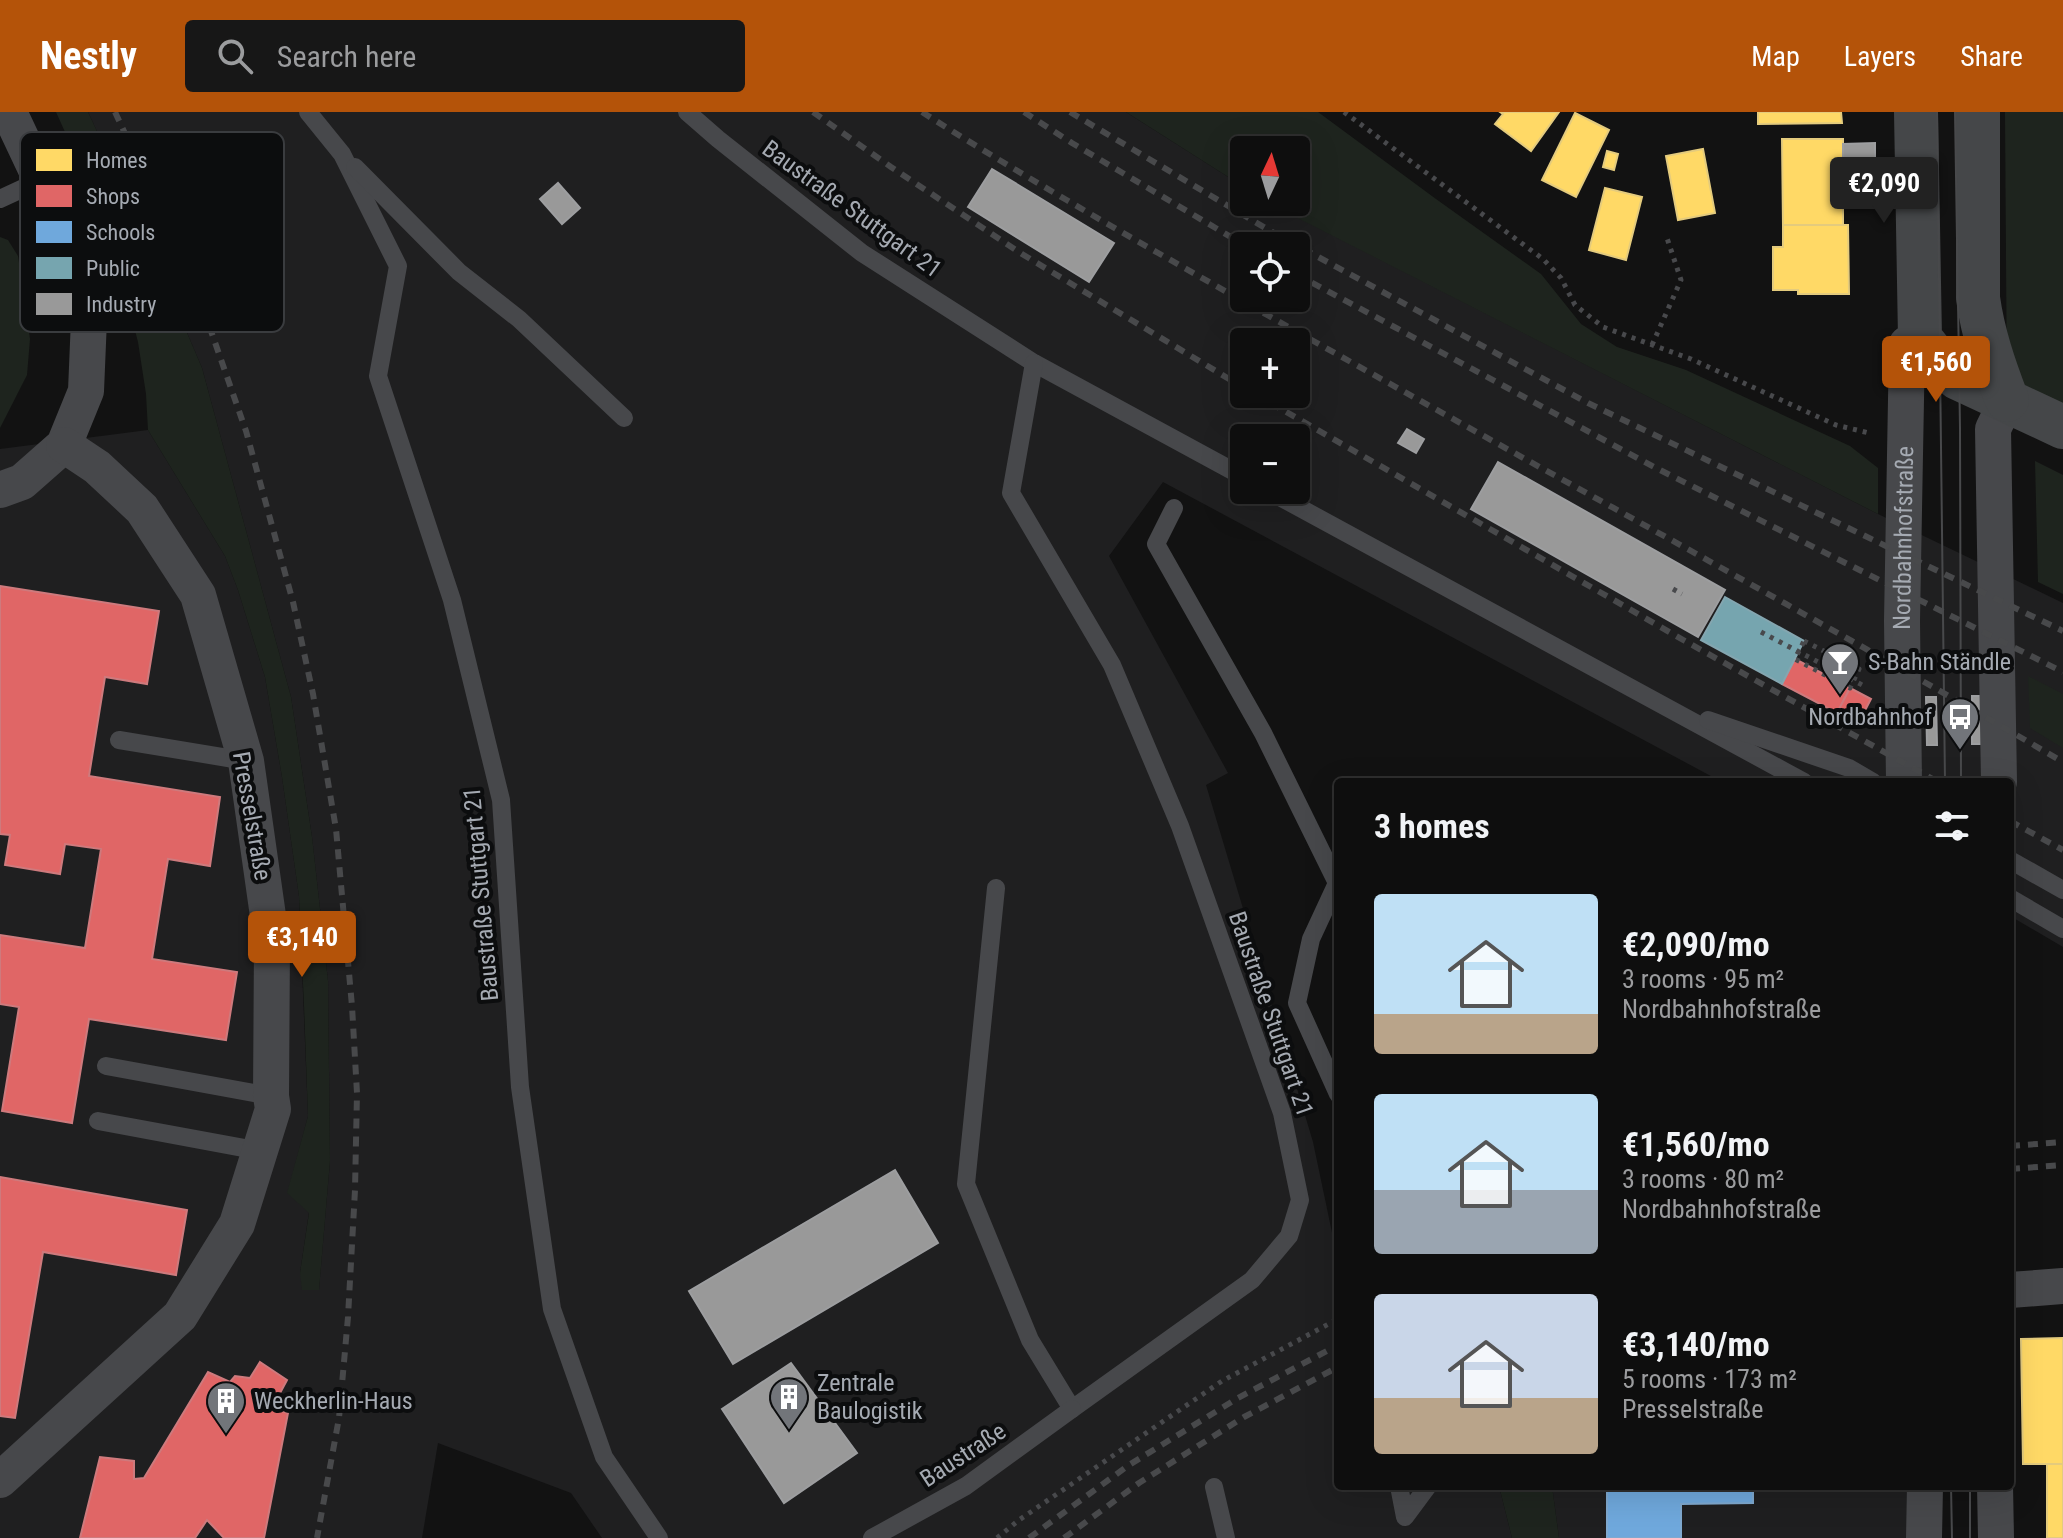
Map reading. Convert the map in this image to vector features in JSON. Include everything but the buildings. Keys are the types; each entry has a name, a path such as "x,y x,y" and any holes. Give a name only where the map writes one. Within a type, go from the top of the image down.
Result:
{"street":[{"path":"9,112 20,135"},
{"name":"Nordbahnhofstraße","path":"1904,778 1902,621 1905,433 1913,341 1916,112"},
{"path":"1978,112 1978,298 1982,329 2007,400 1993,429 1999,778"},
{"path":"0,490 22,482 64,445 86,391 88,332"},
{"path":"1913,341 1958,378 2063,427"},
{"name":"Presselstraße","path":"0,1480 180,1316 237,1224 273,1109 272,944 246,761 198,595 142,509 97,467 64,445"},
{"path":"2014,1290 2063,1286"},
{"path":"1924,1538 1925,1490"},
{"path":"1995,1490 1996,1538"}],"lane":[{"name":"Baustraße Stuttgart 21","path":"308,112 342,154 459,272 519,319 624,418"},
{"name":"Baustraße Stuttgart 21","path":"687,112 862,253 1034,363 1230,469"},
{"name":"Baustraße Stuttgart 21","path":"342,154 398,266 378,376 452,600 501,800 520,1087 552,1309 604,1457 659,1538"},
{"path":"0,199 20,190"},
{"name":"Baustraße Stuttgart 21","path":"1034,363 1011,493 1112,665 1174,811 1282,1113 1300,1200 1289,1236 1252,1280 1072,1409"},
{"path":"1293,504 1797,778"},
{"path":"1174,508 1156,544 1263,733 1334,877"},
{"path":"1660,704 1849,768 1866,778"},
{"path":"119,740 246,761"},
{"path":"2014,862 2058,887"},
{"path":"996,888 966,1184 1030,1340 1072,1409"},
{"path":"1334,889 1311,939 1297,1003 1334,1085"},
{"path":"2014,900 2058,926"},
{"path":"106,1066 271,1096"},
{"path":"98,1121 260,1151"},
{"name":"Baustraße","path":"878,1537 966,1486 1072,1409"},
{"path":"1214,1487 1226,1538"},
{"path":"1400,1490 1405,1517 1425,1490"}],"path":[{"path":"1344,112 1543,259 1561,278 1575,305 1603,327 1691,359 1836,425 1865,432 1905,433"},
{"path":"1652,345 1681,280 1666,235"},
{"path":"1673,589 1682,594"},
{"path":"1761,632 1851,679"},
{"path":"1804,641 1859,669 1850,688 1795,659 1804,641"},
{"path":"997,1538 1031,1511 1222,1381 1334,1321"}],"shaded area":[{"path":"56,112 88,112 97,132 65,132"},
{"path":"88,112 1126,112 1230,178 1230,216 1295,216 1878,514 2063,603 2063,947 2014,918 2014,778 1715,778 1163,482 1109,556 1228,773 1206,785 1313,1142 1334,1242 1334,1490 1500,1490 1512,1538 602,1538 571,1493 438,1443 422,1538 0,1538 0,449 148,430 225,556 238,590 265,677 299,896 308,1116 288,1192 309,1212 300,1273 319,1289 330,1161 328,981 312,837 291,697 202,368 187,332 284,332 284,132 97,132"},
{"path":"1126,112 1318,112 1541,274 1581,324 1617,347 1686,370 1850,446 1878,468 1878,514 1294,216 1310,216 1310,136 1230,136 1230,178"},
{"path":"2005,112 2063,112 2063,427 2007,400"},
{"path":"0,237 8,240 18,256 20,332 29,332 30,339 27,375 0,428"},
{"path":"135,332 187,332 202,368 291,697 312,837 328,981 330,1161 319,1290 302,1290 300,1273 309,1213 287,1193 308,1116 304,1006 299,896 265,677 225,556 148,430"},
{"path":"2035,461 2063,475 2063,594 2038,582"},
{"path":"2028,676 2063,694 2063,748 2030,728"},
{"path":"1500,1490 1553,1490 1559,1538 1512,1538"},
{"path":"1553,1490 1914,1490 1915,1538 1559,1538"}],"tram line":[{"path":"1937,112 1945,778"},
{"path":"1955,112 1961,778"},
{"path":"1951,1490 1952,1538"},
{"path":"1970,1490 1970,1538"}],"railway":[{"path":"115,112 124,132"},
{"path":"813,112 1022,254 1230,380"},
{"path":"922,112 1051,191 1368,372 2063,762"},
{"path":"1024,112 1230,237"},
{"path":"1070,112 1272,232 1588,403 2063,631"},
{"path":"1310,282 1656,468 2063,672"},
{"path":"211,332 246,431 293,602 313,694 336,829 352,1006 357,1093 348,1317 339,1418 317,1538"},
{"path":"1279,408 1931,778"},
{"path":"2014,823 2063,850"},
{"path":"2014,1146 2063,1142"},
{"path":"2014,1169 2063,1165"},
{"path":"1029,1538 1129,1465 1238,1398 1334,1347"},
{"path":"1064,1538 1139,1483 1244,1417 1334,1369"}],"place":[{"name":"S-Bahn Ständle","path":"1840,696"},
{"name":"Nordbahnhof","path":"1960,751"},
{"name":"Zentrale Baulogistik","path":"789,1431"},
{"name":"Weckherlin-Haus","path":"226,1435"}]}
